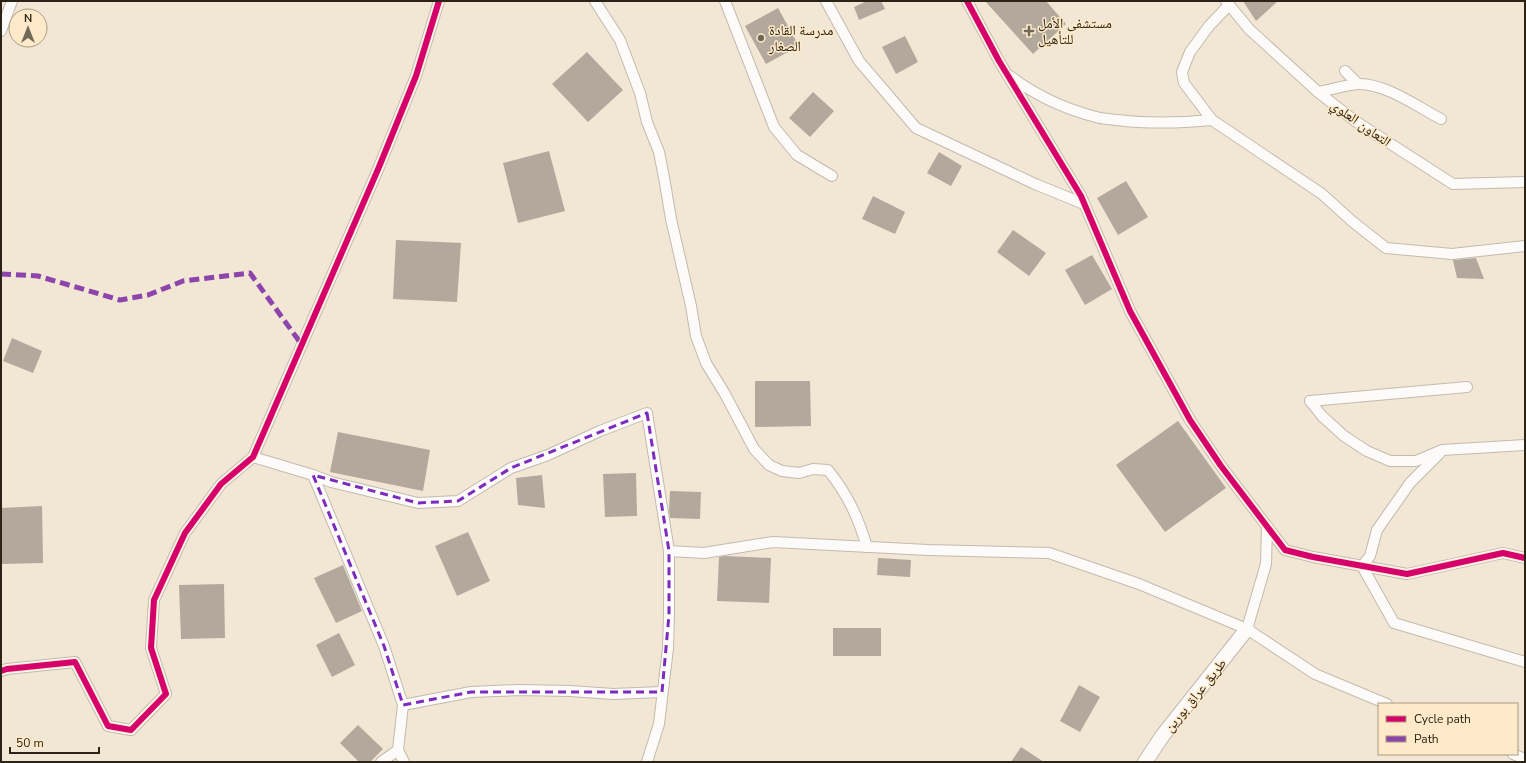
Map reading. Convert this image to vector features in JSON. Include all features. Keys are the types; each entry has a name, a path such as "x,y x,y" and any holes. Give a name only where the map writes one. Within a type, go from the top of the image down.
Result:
{"street":[{"path":"1,31 12,1"},
{"path":"1,671 7,669 75,662 108,726 131,730 166,694 151,648 154,600 185,533 221,484 253,457 379,167 416,76 439,1"},
{"path":"595,1 620,40 640,93 647,122 658,152 696,336 706,363 726,394 754,449 769,465 782,472 799,473 813,469 828,470 837,481 859,520 867,547"},
{"path":"725,1 774,127 797,155 832,176"},
{"path":"826,1 859,61 916,128 1035,184 1084,204"},
{"path":"967,1 1005,73 1084,204 1130,311 1190,420 1221,466 1285,550 1407,574 1504,553 1525,558"},
{"path":"1228,3 1190,52 1182,72 1184,83 1212,120 1322,194 1353,222 1386,248 1452,254 1525,246"},
{"name":"التعاون العلوي","path":"1228,3 1249,29 1318,92 1355,121 1453,184 1525,182"},
{"path":"1345,71 1358,84"},
{"path":"1005,73 1025,88 1061,105 1097,118 1170,124 1212,120"},
{"path":"1318,92 1358,84 1377,87 1394,94 1441,120"},
{"path":"1467,387 1310,402 1322,416 1344,436 1367,451 1390,461 1416,461 1442,450 1525,445"},
{"path":"253,457 331,482 418,503 458,501 511,468 548,455 600,431 647,413 670,551 670,616 668,648 659,724 647,762"},
{"path":"1362,566 1370,556 1377,530 1410,483 1442,450"},
{"path":"313,475 384,646 403,705 398,750 404,762"},
{"path":"1247,629 1266,564 1267,526"},
{"path":"670,551 704,553 773,542 928,550 1049,553 1139,584 1247,629 1315,674 1385,703"},
{"path":"1362,566 1394,623 1525,662"},
{"name":"طريق عراق بورين","path":"1145,762 1163,734 1247,629"},
{"path":"403,705 471,692 519,690 613,694 662,692"},
{"path":"381,762 398,750"},
{"path":"1515,755 1525,759"}],"highlighted area":[{"path":"647,413 669,551 669,615 662,692 471,692 403,705 384,646 313,475 418,503 458,501 511,468"}],"building":[{"path":"867,1 881,1 885,9 859,20 854,7"},
{"path":"985,1 1046,1 1066,24 1033,54"},
{"path":"1243,1 1278,1 1256,21"},
{"path":"778,8 799,46 766,64 745,26"},
{"path":"905,36 918,62 896,74 882,47"},
{"path":"587,52 623,90 588,122 552,84"},
{"path":"813,92 834,111 810,137 789,118"},
{"path":"549,151 565,211 518,223 503,163"},
{"path":"939,152 962,166 951,186 927,173"},
{"path":"1126,181 1148,217 1118,235 1097,198"},
{"path":"873,196 905,212 895,234 862,219"},
{"path":"1013,230 1046,253 1029,276 997,252"},
{"path":"396,240 461,243 457,302 393,299"},
{"path":"1092,255 1112,289 1085,305 1065,270"},
{"path":"1476,258 1484,279 1457,278 1453,260"},
{"path":"12,338 42,351 33,373 3,361"},
{"path":"755,381 810,381 811,426 755,427"},
{"path":"1178,421 1226,488 1165,532 1116,465"},
{"path":"338,432 430,450 423,491 330,472"},
{"path":"636,473 637,516 605,517 603,474"},
{"path":"542,475 545,508 518,505 516,478"},
{"path":"670,491 701,492 700,519 670,518"},
{"path":"42,506 43,563 1,564 1,508"},
{"path":"468,532 490,581 457,596 435,546"},
{"path":"719,557 771,558 769,603 717,601"},
{"path":"878,558 911,560 910,577 877,575"},
{"path":"343,565 362,611 336,623 314,578"},
{"path":"224,584 225,638 181,639 179,585"},
{"path":"833,628 881,628 881,656 833,656"},
{"path":"339,633 355,665 332,677 316,645"},
{"path":"1079,685 1100,697 1080,732 1060,721"},
{"path":"358,725 383,749 370,762 359,762 340,743"},
{"path":"1021,747 1044,762 1011,762"}],"marked path":[{"path":"1,274 38,276 120,300 148,295 183,281 250,273 302,345"}],"cycle path":[{"path":"1,671 7,669 75,662 108,726 131,730 166,694 151,648 154,600 185,533 221,484 253,457 379,167 416,76 439,1"},
{"path":"967,1 999,61 1081,196 1130,311 1190,420 1221,466 1285,550 1313,557 1407,574 1503,553 1525,558"}],"place":[{"name":"مستشفى الأمل للتأهيل","path":"1029,31"},
{"name":"مدرسة القادة الصغار","path":"761,38"}]}
